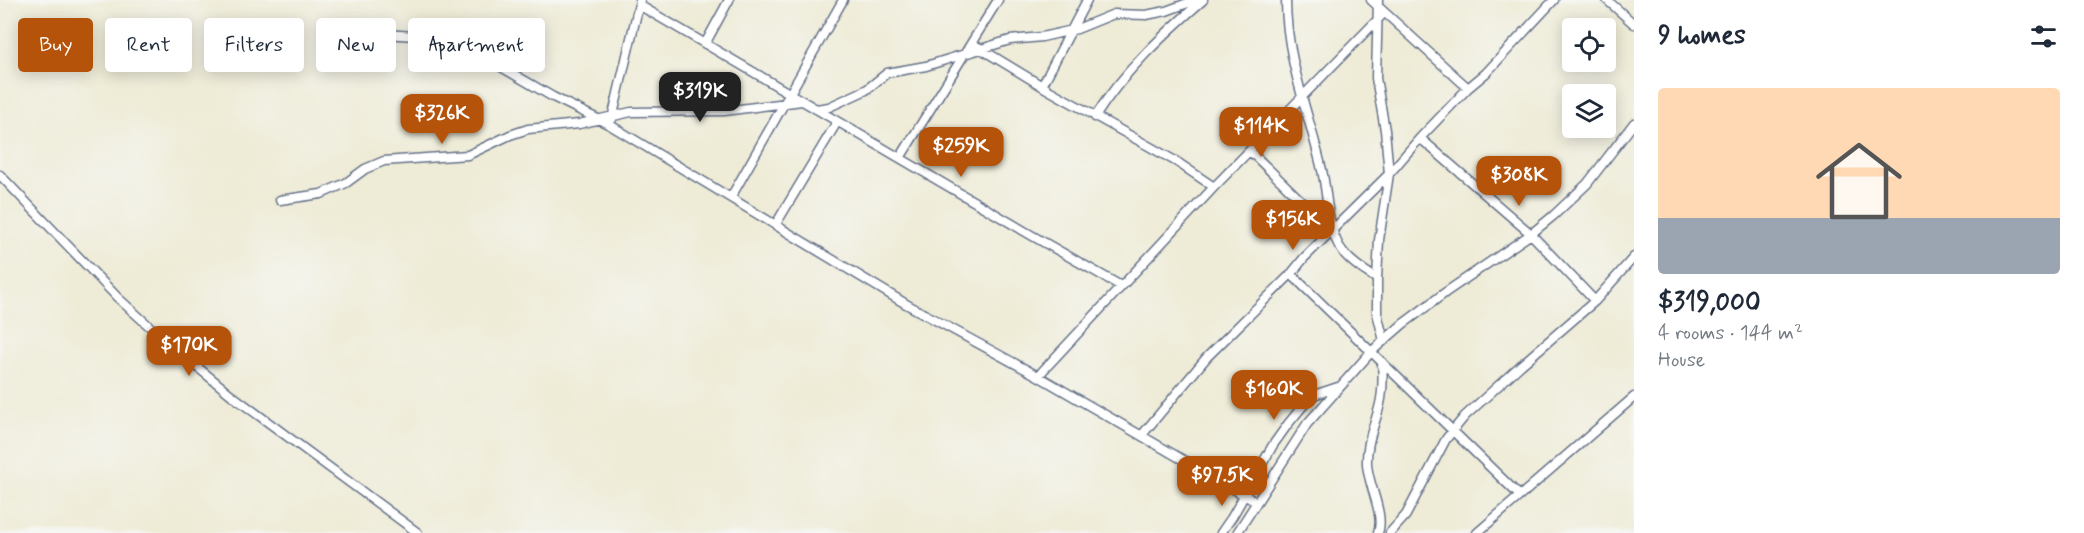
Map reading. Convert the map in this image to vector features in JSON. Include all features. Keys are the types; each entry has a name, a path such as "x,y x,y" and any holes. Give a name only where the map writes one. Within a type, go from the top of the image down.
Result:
{"street":[{"path":"705,44 729,0"},
{"path":"731,198 843,0"},
{"path":"900,158 998,0"},
{"path":"1042,86 1087,0"},
{"path":"816,110 829,107 866,90 887,74 926,66 1010,40 1042,37 1083,28 1109,15 1160,12 1196,0"},
{"path":"1095,117 1105,100 1132,68 1203,0"},
{"path":"1286,0 1288,33 1300,97 1310,122 1322,167 1333,230 1344,253 1362,270 1377,279"},
{"path":"1142,435 1207,357 1389,174 1420,138 1468,88 1486,73 1554,0"},
{"path":"1607,0 1634,24"},
{"path":"611,121 639,2 788,94 1121,286"},
{"path":"1038,376 1300,97 1378,8"},
{"path":"1378,8 1416,39 1468,88"},
{"path":"1378,8 1376,78 1385,130 1389,174 1379,240 1377,279 1377,313 1384,341"},
{"path":"396,35 430,37 470,49 553,97 599,120"},
{"path":"972,44 1095,117 1177,162 1214,187"},
{"path":"611,121 631,112 724,111 802,101"},
{"path":"280,200 321,194 346,183 365,169 384,161 468,154 528,129 599,120 611,121 731,198 906,304 1038,376 1256,502"},
{"path":"776,224 837,122"},
{"path":"1237,533 1307,424 1372,351 1446,292 1531,234 1587,184 1634,123"},
{"path":"1420,138 1531,234 1594,301"},
{"path":"1250,151 1333,230"},
{"path":"0,175 118,298 169,344 234,397 418,533"},
{"path":"1390,533 1406,515 1440,448 1454,430 1485,397 1594,301 1634,257"},
{"path":"1291,274 1519,495"},
{"path":"1378,533 1381,523 1370,483 1367,445 1380,404 1382,362"},
{"path":"1221,533 1273,445 1302,405 1311,396 1338,387"},
{"path":"1477,533 1634,397"}]}
